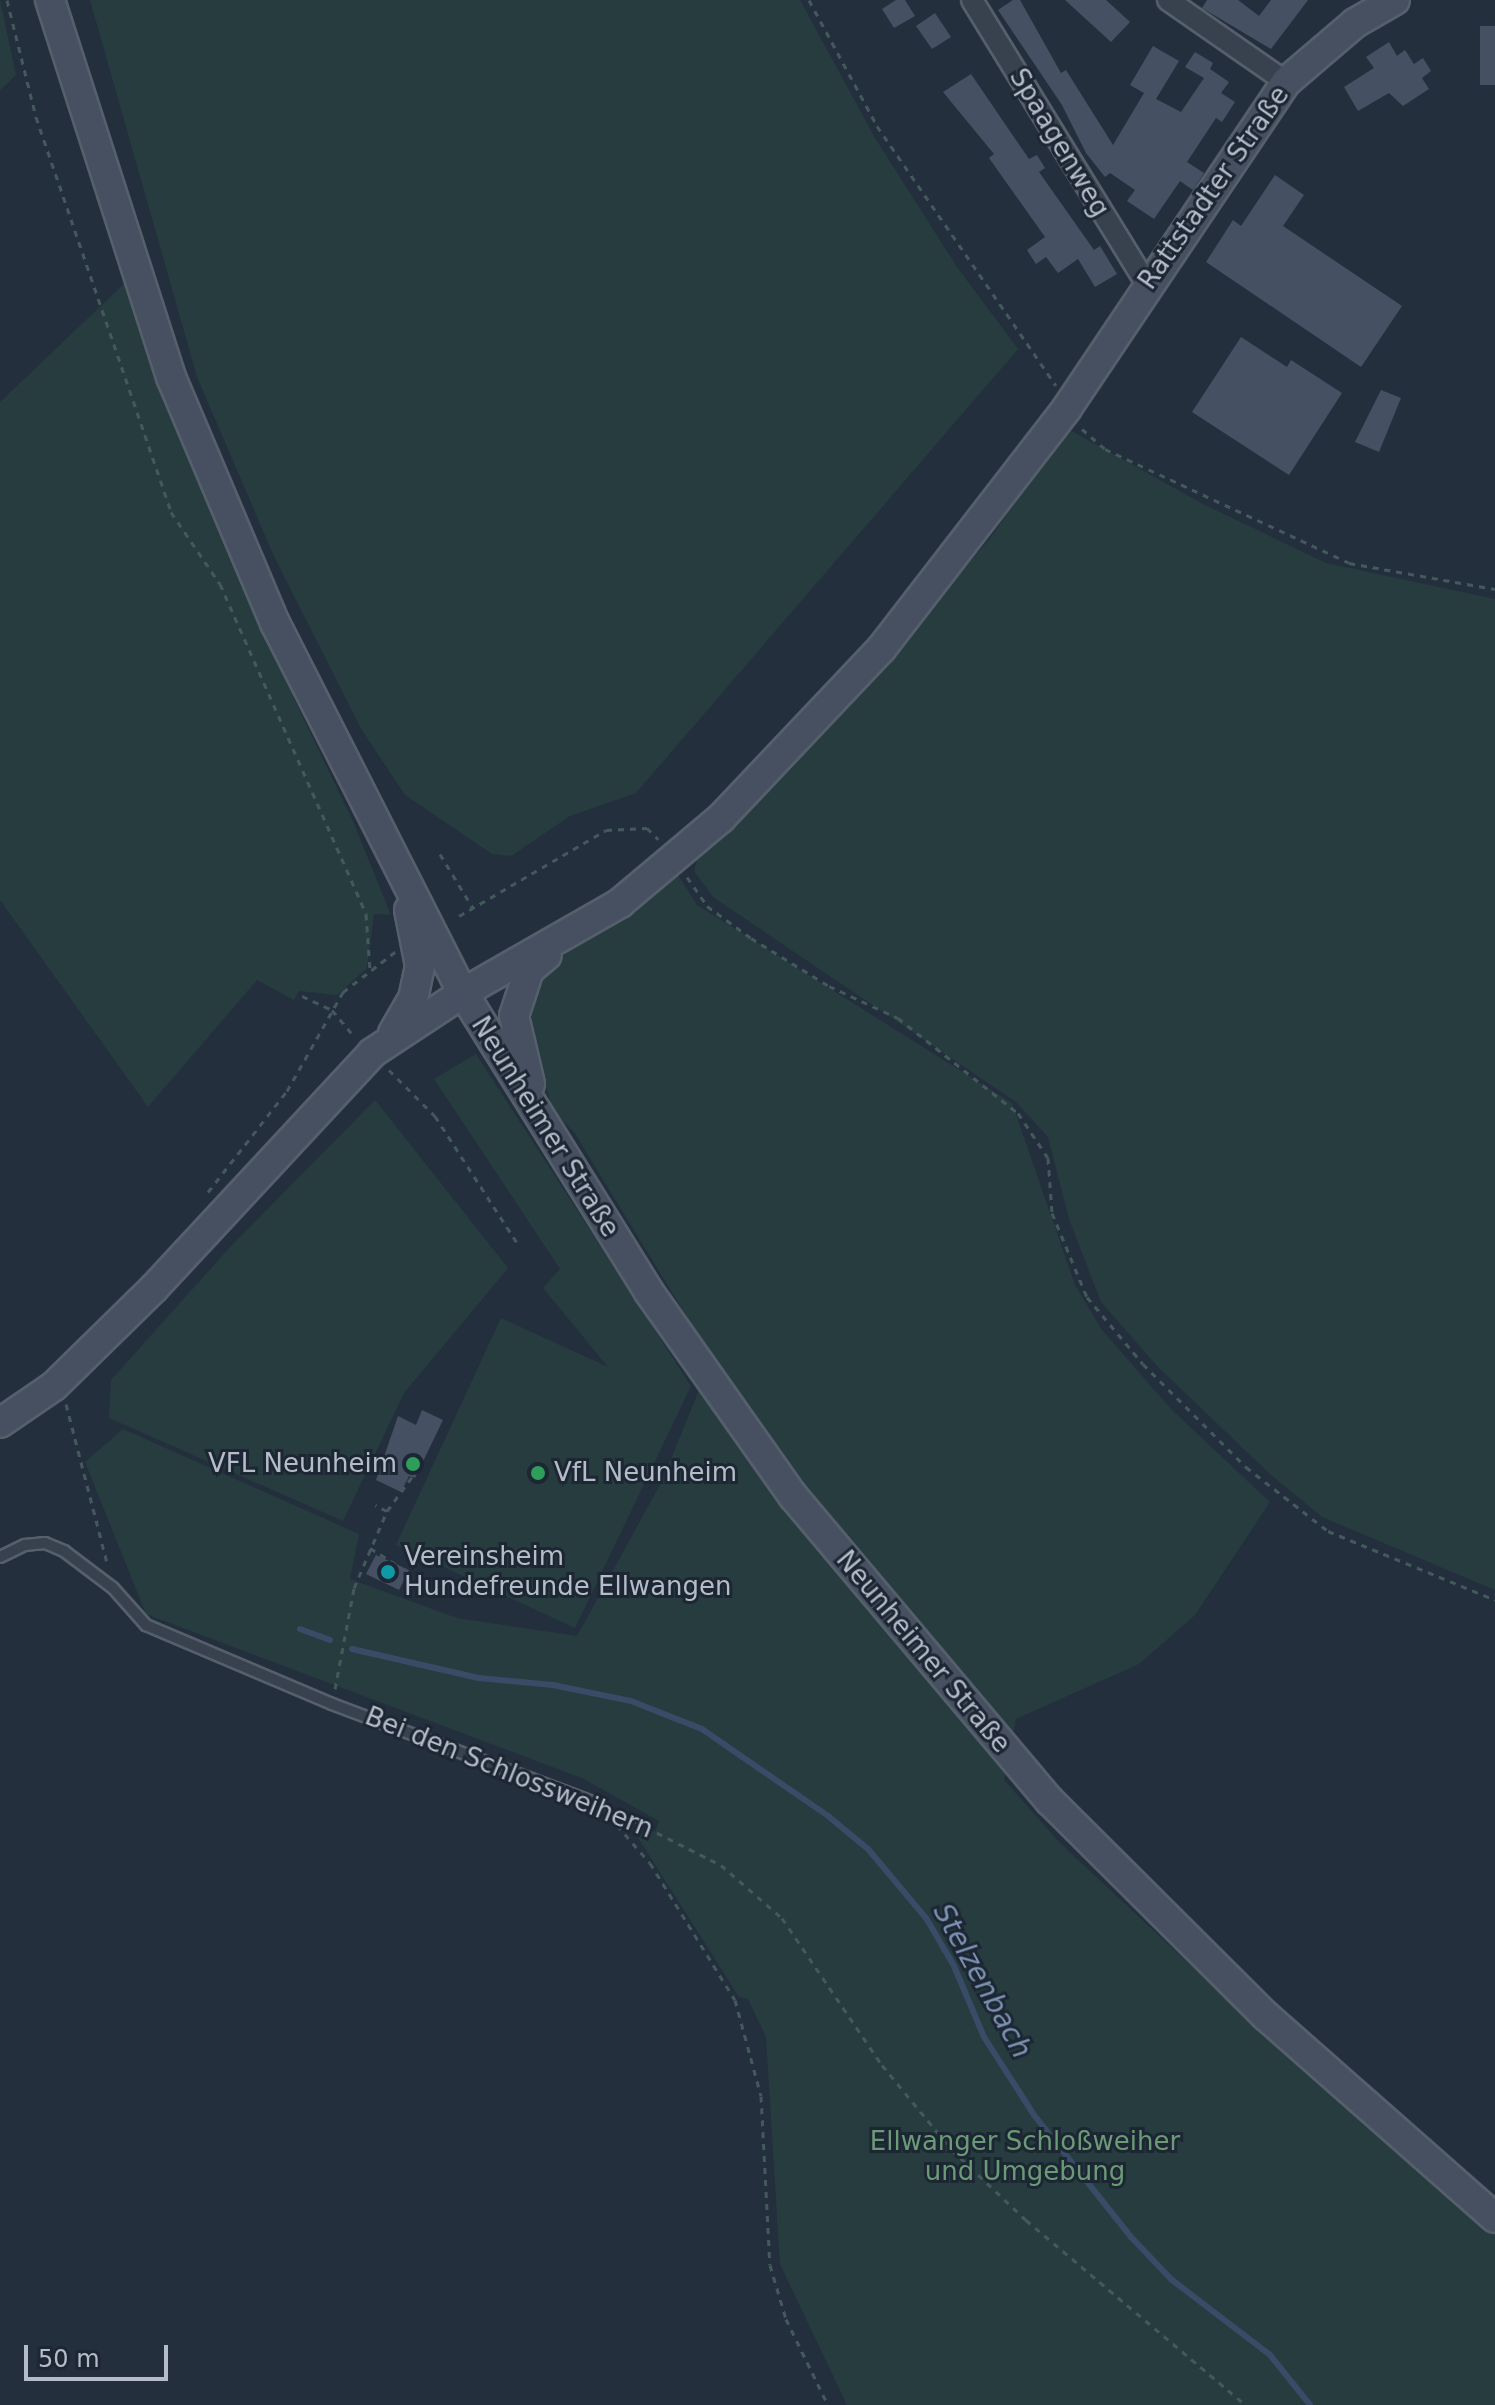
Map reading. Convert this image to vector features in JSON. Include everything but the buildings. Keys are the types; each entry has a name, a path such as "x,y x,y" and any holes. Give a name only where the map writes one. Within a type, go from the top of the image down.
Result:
{"street":[{"path":"0,1423 54,1386 154,1288 382,1044 413,999 420,966 405,885 275,623 171,377 50,0"},
{"name":"Spaagenweg","path":"972,0 1147,285"},
{"path":"1168,0 1286,82"},
{"name":"Rattstadter Straße","path":"569,936 673,847 881,649 1057,397 1147,285 1286,82 1342,33 1395,0"},
{"name":"Neunheimer Straße","path":"405,885 463,993 649,1292 793,1496 953,1690 1050,1801 1266,2016 1495,2218"},
{"path":"382,1044 463,993 569,936"},
{"path":"539,1116 514,1016 529,970 569,936"}],"lane":[{"name":"Bei den Schlossweihern","path":"0,1557 25,1545 45,1543 64,1551 113,1588 146,1625 332,1704 600,1805"}],"path":[{"path":"7,0 36,117 171,512 220,584 360,899 372,943 370,970"},
{"path":"809,0 877,126 1057,397 1105,449 1349,563 1495,589"},
{"path":"459,916 606,830 647,828 661,842 673,847 707,906 829,986 898,1018 1018,1113 1048,1158 1052,1213 1087,1297 1143,1364 1246,1467 1328,1531 1495,1600"},
{"path":"440,854 473,908"},
{"path":"199,1202 263,1127 343,992 398,950"},
{"path":"302,996 332,1010 382,1044 435,1116 519,1246"},
{"path":"54,1386 65,1401 113,1588"},
{"path":"332,1704 354,1588 387,1511 412,1477"},
{"path":"375,1505 387,1511"},
{"path":"370,1548 396,1564"},
{"path":"600,1805 650,1863 735,2000 761,2096 770,2265 786,2319 828,2405"},
{"name":"Bei den Schlossweihern","path":"600,1805 721,1865 782,1918 882,2065 952,2150 1026,2220 1246,2405"}],"green space":[{"path":"0,0 16,75 0,90"},
{"path":"90,0 800,0 875,138 957,267 1018,349 636,793 570,816 511,856 492,854 405,795 360,727 273,554 197,377"},
{"path":"126,282 295,701 352,819 391,915 374,914 367,968 337,995 299,991 294,1000 257,980 148,1107 0,900 0,402"},
{"path":"1068,429 1203,504 1326,563 1495,599 1495,1590 1322,1517 1271,1475 1158,1367 1101,1302 1069,1219 1048,1137 1016,1102 713,897 694,871 697,860 799,757 988,541"},
{"name":"Ellwanger Schloßweiher und Umgebung","path":"678,875 697,905 1012,1103 1075,1285 1102,1330 1172,1410 1270,1502 1195,1615 1139,1664 1016,1719 1004,1780 1061,1844 1217,1990 1417,2169 1495,2230 1495,2405 847,2405 780,2264 766,2037 748,1999 739,1997 637,1836 646,1828 655,1832 659,1821 584,1779 146,1614 85,1462 123,1429 359,1534 350,1579 457,1618 577,1636 662,1481 712,1358 574,1132 553,1111 533,1039 531,1000 554,962"},
{"name":"VfL Neunheim","path":"476,1054 691,1386 575,1628 396,1545 501,1318 608,1367 543,1288 560,1269 434,1079"},
{"path":"375,1100 508,1268 404,1393 343,1521 109,1418 111,1380 231,1246"}],"waterway":[{"name":"Stelzenbach","path":"300,1629 330,1640"},
{"name":"Stelzenbach","path":"352,1649 479,1678 553,1685 631,1701 702,1729 828,1816 868,1849 926,1918 954,1966 984,2037 1034,2115 1131,2237 1172,2280 1270,2355 1310,2405"}],"place":[{"name":"VFL Neunheim","path":"413,1464"},
{"name":"VfL Neunheim","path":"538,1473"},
{"name":"Vereinsheim Hundefreunde Ellwangen","path":"388,1572"}]}
